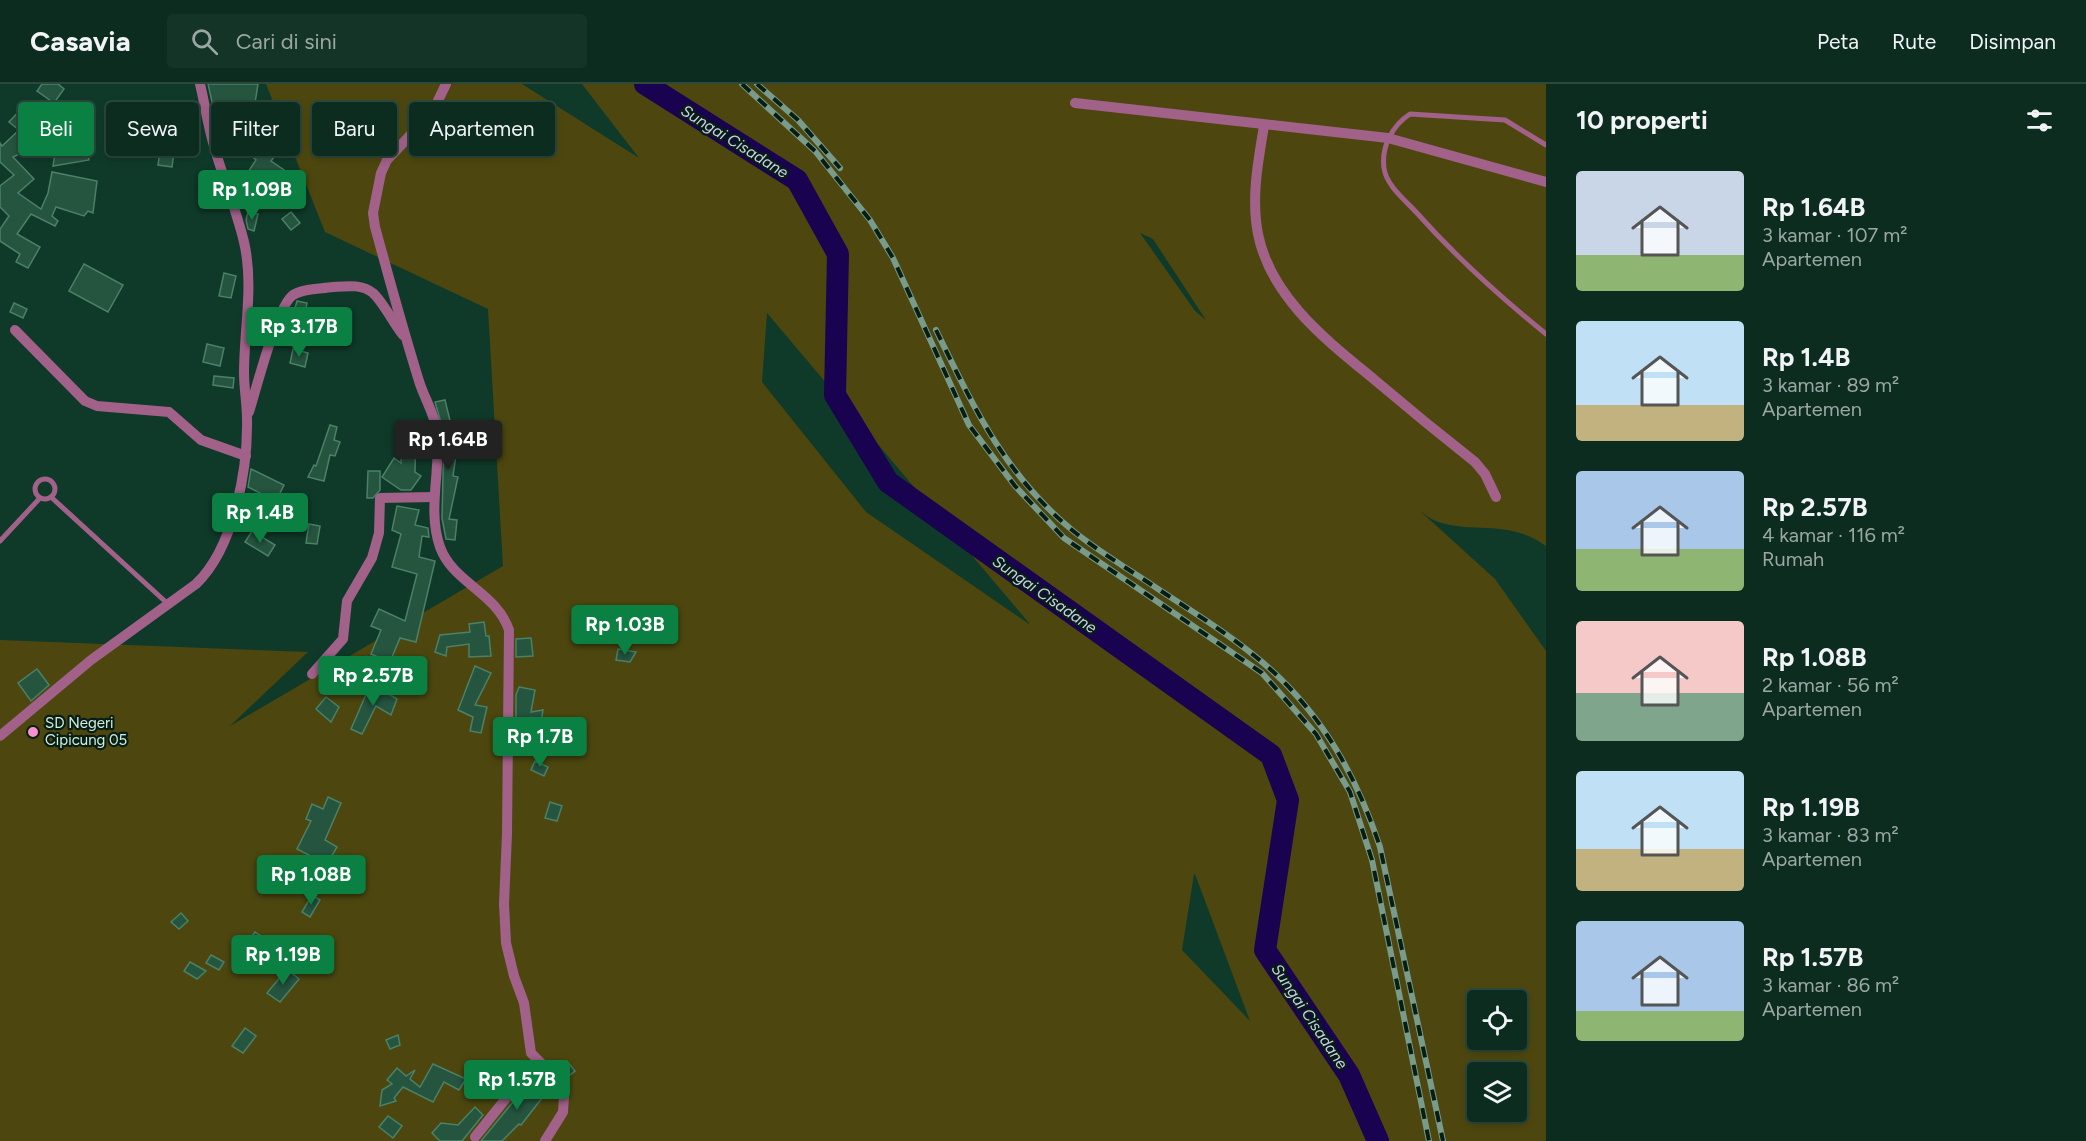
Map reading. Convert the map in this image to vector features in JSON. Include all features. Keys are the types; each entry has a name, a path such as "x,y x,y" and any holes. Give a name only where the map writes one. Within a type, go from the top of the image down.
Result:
{"street":[{"path":"0,736 91,660 209,572 220,555 241,484 246,456 247,418 244,374 248,287 246,257 213,144 200,84"},
{"path":"446,84 432,111 387,160 381,173 373,213 407,340 438,434 434,496 437,537 452,567 499,607 509,630 504,904 506,943 514,976 524,1003 531,1053 559,1081 565,1104 544,1141"},
{"path":"1075,103 1264,126 1388,138 1546,182"},
{"path":"1264,126 1256,179 1256,220 1262,250 1279,284 1324,338 1475,462 1485,474 1496,497"},
{"path":"247,418 268,350 286,302 293,295 302,291 352,285 362,288 374,294 407,340"},
{"path":"15,330 85,401 97,406 169,412 201,440 246,456"},
{"path":"312,674 343,639 347,601 372,558 379,533 380,498 434,496"},
{"path":"475,1137 537,1060"}],"lane":[{"path":"1546,146 1505,120 1410,114 1402,119 1388,138 1384,169 1395,189 1454,254 1494,292 1546,334"},
{"path":"40,498 35,487 44,480 54,486 51,497"},
{"path":"0,540 40,498 51,497 168,604"}],"shaded area":[{"path":"266,84 522,84 550,102 409,102 409,156 555,156 555,105 639,158 582,84 1546,84 1546,546 1518,532 1450,525 1434,520 1420,511 1495,579 1546,651 1546,1141 0,1141 0,640 308,652 230,726 503,566 488,309 325,232 295,156 300,156 300,102 273,102","holes":["1140,233 1153,239 1206,320 1195,311","767,313 1029,623 1029,624 866,512 762,382","1195,874 1250,1021 1182,950"]}],"building":[{"path":"42,84 58,84 64,89 55,102 37,91"},
{"path":"208,84 258,84 255,102 212,102"},
{"path":"18,112 18,129 9,122"},
{"path":"18,131 18,155 13,157 34,179 18,193 41,209 48,193 52,172 97,181 93,213 88,211 84,216 56,207 52,216 58,221 55,226 31,214 17,234 40,247 28,268 16,262 20,254 0,241 0,229 9,216 0,207 0,186 14,175 0,162 0,143 2,146"},
{"path":"55,156 88,156 89,160 53,166"},
{"path":"159,156 174,156 172,167 158,165"},
{"path":"251,156 275,156 271,161 284,170 272,188 248,172 256,160"},
{"path":"248,212 258,214 254,231 248,229 246,220"},
{"path":"291,212 300,223 291,230 282,219"},
{"path":"84,264 123,285 108,312 69,291"},
{"path":"224,273 236,276 231,298 219,296"},
{"path":"297,301 307,303 304,320 292,318"},
{"path":"14,303 27,309 23,318 10,312"},
{"path":"207,344 224,348 220,366 203,362"},
{"path":"293,349 308,353 305,367 290,363"},
{"path":"214,376 234,378 233,388 213,385"},
{"path":"445,400 452,429 449,434 454,434 455,441 458,442 453,476 458,477 449,519 457,520 455,540 446,539 442,518 444,433 435,402"},
{"path":"330,425 337,427 334,440 340,442 335,456 330,455 324,481 308,477 314,465 316,466"},
{"path":"402,432 416,433 415,472 421,476 411,490 401,490 382,477 394,458 401,463"},
{"path":"251,469 284,485 276,501 248,487"},
{"path":"368,471 380,471 380,490 373,498 367,498"},
{"path":"397,506 419,510 415,525 428,528 429,537 422,536 419,557 435,561 416,642 400,638 390,662 371,654 381,630 371,626 379,609 405,621 417,574 392,567 401,534 392,530"},
{"path":"309,524 320,526 317,544 306,543"},
{"path":"252,531 275,545 268,556 245,542"},
{"path":"484,622 486,636 489,636 491,656 469,657 469,644 447,647 446,656 435,652 440,635 470,632 469,624"},
{"path":"531,638 533,656 516,657 516,639"},
{"path":"618,649 636,652 630,662 616,660"},
{"path":"475,666 491,673 475,705 487,707 481,733 470,731 473,717 458,710"},
{"path":"37,669 49,685 31,701 18,683"},
{"path":"371,683 397,699 391,715 376,706 362,734 351,729"},
{"path":"519,687 535,690 531,712 543,710 540,728 516,732 516,695"},
{"path":"326,697 339,707 331,722 316,709"},
{"path":"535,761 548,767 544,776 531,770"},
{"path":"328,797 341,803 325,840 337,847 327,864 322,861 296,893 280,880 288,871 294,876 309,855 297,849 311,821 306,819 312,804 323,809"},
{"path":"550,802 562,806 557,821 545,818"},
{"path":"312,895 320,900 310,917 302,912"},
{"path":"181,913 188,921 179,929 171,922"},
{"path":"255,932 261,936 259,940 274,952 260,969 247,958 245,962 236,957"},
{"path":"211,955 224,962 219,970 206,963"},
{"path":"190,962 206,971 197,979 184,971"},
{"path":"287,969 299,979 280,1002 267,993"},
{"path":"245,1028 256,1036 243,1053 232,1046"},
{"path":"398,1035 400,1045 390,1049 386,1040"},
{"path":"567,1061 575,1071 566,1078 557,1069"},
{"path":"433,1064 466,1079 459,1090 444,1082 433,1102 403,1087 394,1098 396,1101 380,1106 382,1090 392,1084 387,1080 397,1068 406,1076 415,1070 410,1079 420,1087"},
{"path":"535,1075 546,1086 537,1094 542,1098 521,1125 519,1124 502,1141 481,1141"},
{"path":"475,1107 483,1115 462,1141 440,1141 432,1133 441,1123 458,1125"},
{"path":"388,1116 402,1126 393,1138 379,1127"}],"waterway":[{"name":"Sungai Cisadane","path":"645,84 797,180 838,254 835,395 888,482 1271,755 1288,800 1265,950 1349,1075 1378,1141"}],"railway":[{"path":"742,84 815,151 870,220 893,258 969,425 1015,486 1064,538 1262,673 1316,734 1350,792 1372,860 1429,1141"},
{"path":"757,84 798,120 840,168"},
{"path":"936,330 963,386 993,438 1009,463 1048,509 1093,546 1256,657 1289,687 1322,728 1336,750 1361,797 1380,847 1443,1141"}],"place":[{"name":"SD Negeri Cipicung 05","path":"33,732"}]}
